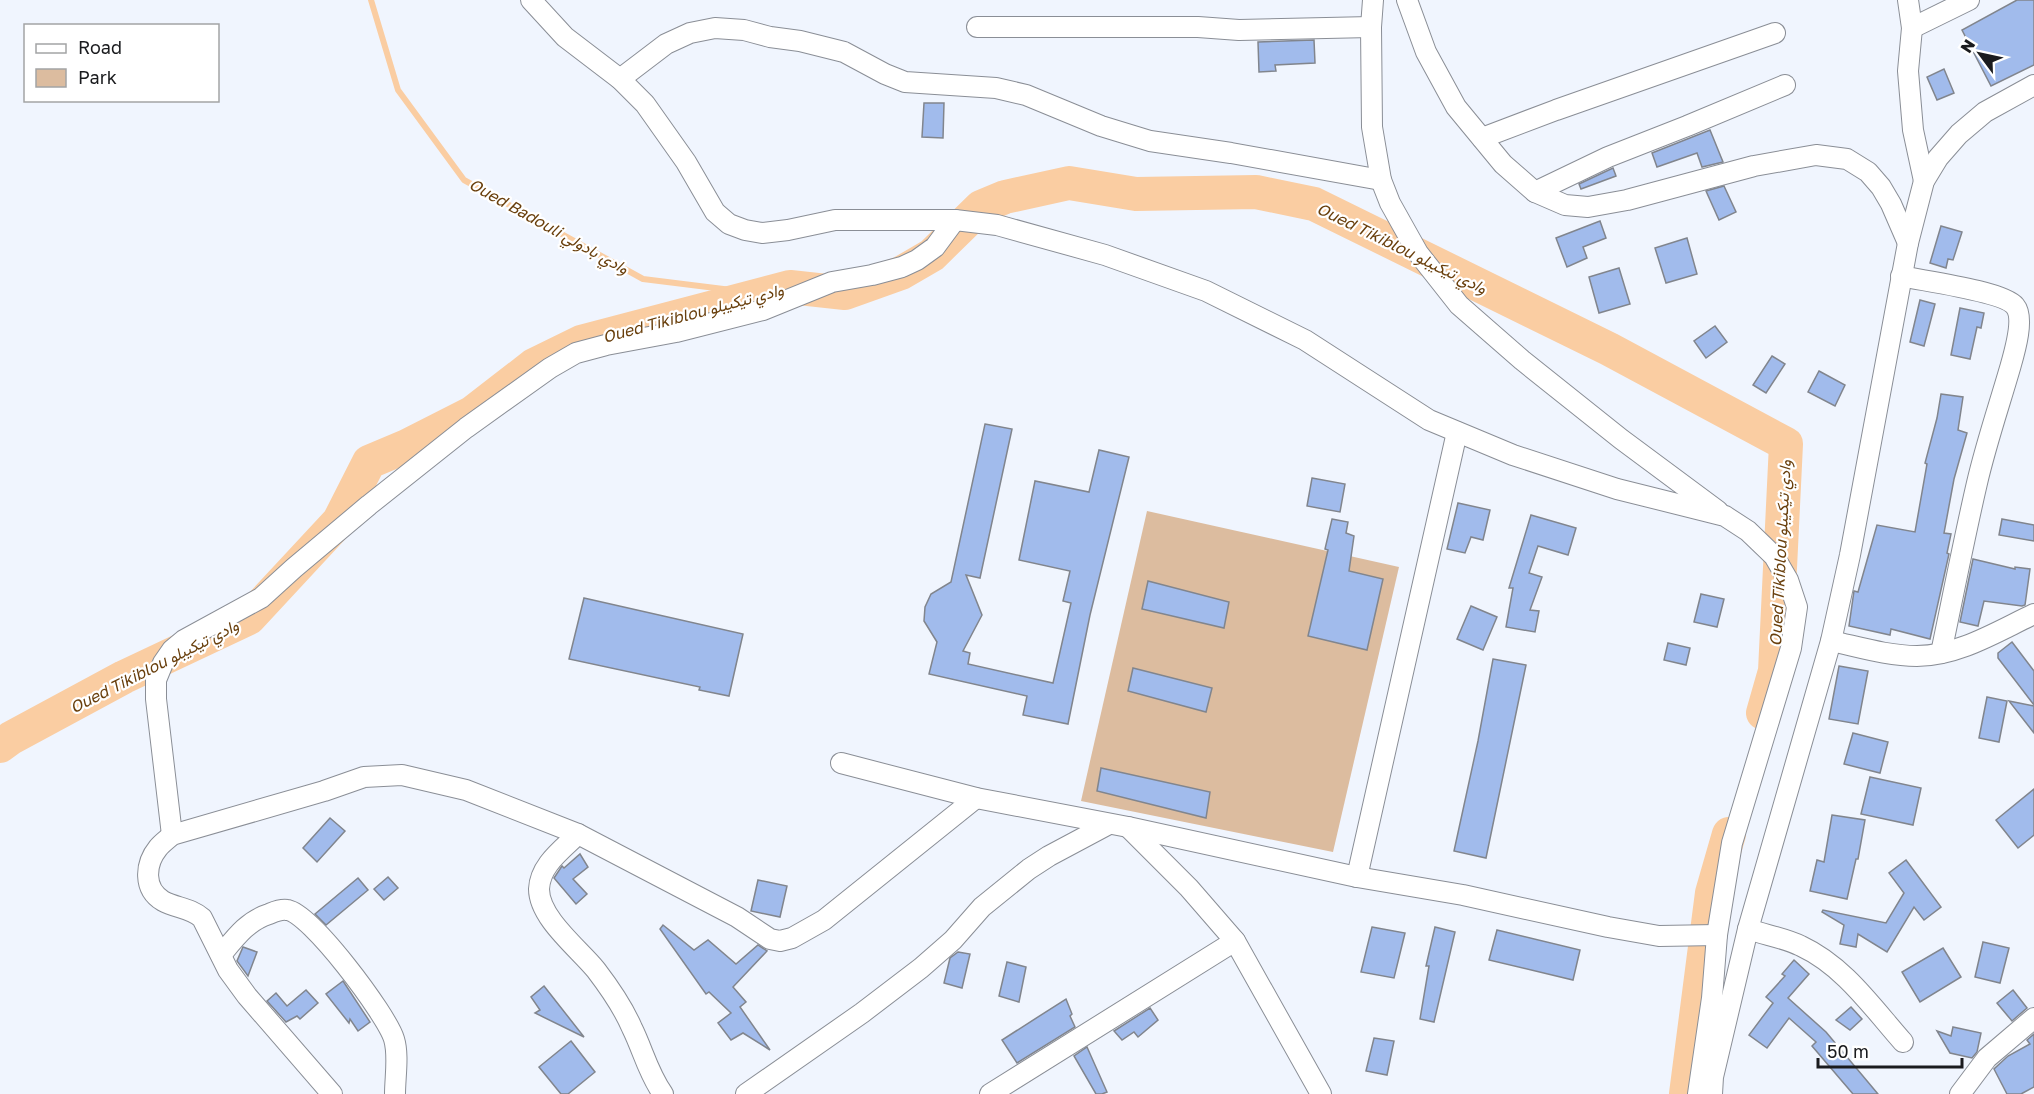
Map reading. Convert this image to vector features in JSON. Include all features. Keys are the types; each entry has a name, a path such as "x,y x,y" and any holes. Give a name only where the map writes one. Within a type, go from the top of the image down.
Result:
{"street":[{"path":"531,0 565,37 620,79 645,104 686,162 715,212 729,224 762,233 835,220 955,220 997,225 1105,255 1206,291 1305,340 1429,420 1457,432 1513,455 1617,489 1725,516"},
{"path":"1373,0 1372,127 1381,180 1390,203 1418,253 1460,305 1522,360 1621,439 1748,531 1774,556 1788,579 1797,607 1791,648 1732,843 1717,935 1712,998 1698,1094"},
{"path":"1407,0 1426,52 1456,107 1503,164 1534,192 1565,205 1588,207 1627,200 1754,166 1816,154 1847,159 1868,172 1881,187 1891,204 1908,243"},
{"path":"1908,0 1912,27 1908,71 1913,130 1924,181"},
{"path":"1912,27 1969,0"},
{"path":"977,27 1198,27 1239,30 1371,27"},
{"path":"620,79 666,44 690,33 715,28 744,30 834,48 905,82 996,88 1026,95 1101,126 1150,141 1381,180"},
{"path":"1482,138 1775,33"},
{"path":"1534,192 1608,157 1785,85"},
{"path":"1713,1094 1713,1077 1748,929 1831,641 1850,555 1901,276 1924,181 1938,158 1959,134 1985,112 2034,86"},
{"path":"172,835 156,699 156,680 163,663 172,650 184,640 261,598 294,568 466,428 558,363 576,353 676,332 763,310 832,282 902,267 918,260 935,247 955,220"},
{"path":"1901,276 1989,294 2026,309 2019,322 2014,353 1978,481 1941,653"},
{"path":"1357,877 1457,432"},
{"path":"1831,641 1899,655 1919,656 1941,653 1968,645 2034,614"},
{"path":"842,763 976,798 1118,825 1357,877 1463,895 1659,936 1717,935"},
{"path":"332,1094 247,996 228,970 202,918 196,913 156,896 148,882 147,868 158,847 172,835 324,791 364,777 402,775 466,790 578,834 736,917 770,939 780,941 792,938 824,920 976,798"},
{"path":"1118,825 1189,888 1235,941 1321,1094"},
{"path":"746,1094 862,1013 921,968 953,940 982,907 1029,869 1049,856 1118,825"},
{"path":"578,834 546,867 540,879 539,891 542,903 564,934 596,970 623,1009 652,1078 663,1094"},
{"path":"221,955 239,933 256,918 284,910 294,912 341,960 366,991 385,1021 394,1040 395,1094"},
{"path":"1748,929 1800,945 1823,958 1842,973 1903,1042"},
{"path":"990,1094 1235,941"},
{"path":"1960,1094 1987,1058 2034,1018"}],"green space":[{"path":"1147,511 1399,567 1333,852 1081,801"}],"building":[{"path":"2017,0 2034,0 2034,65 1991,86 1962,30"},
{"path":"1314,40 1315,63 1275,65 1276,71 1259,72 1258,42"},
{"path":"1944,69 1954,93 1937,100 1927,77"},
{"path":"924,103 944,103 943,138 922,137"},
{"path":"1710,130 1723,162 1702,167 1697,153 1657,167 1652,153"},
{"path":"1613,168 1616,176 1581,189 1579,184"},
{"path":"1724,186 1736,212 1719,220 1706,191"},
{"path":"1600,221 1606,238 1583,247 1587,258 1567,267 1556,238"},
{"path":"1941,226 1962,232 1953,260 1948,259 1946,268 1930,263"},
{"path":"1687,238 1697,274 1666,283 1655,248"},
{"path":"1619,268 1630,304 1599,313 1589,277"},
{"path":"1920,300 1935,304 1924,346 1910,342"},
{"path":"1960,308 1984,313 1981,328 1977,327 1970,359 1951,355"},
{"path":"1715,326 1727,342 1706,358 1694,341"},
{"path":"1772,356 1785,364 1766,393 1753,385"},
{"path":"1819,371 1845,385 1835,406 1808,392"},
{"path":"1941,394 1963,397 1958,430 1967,433 1954,479 1944,533 1951,534 1947,553 1949,554 1930,639 1891,629 1890,635 1849,626 1854,591 1858,592 1877,525 1915,532 1927,464 1925,463"},
{"path":"985,424 1012,429 980,578 966,575 982,615 963,651 970,653 968,664 1053,683 1071,603 1063,601 1070,571 1019,560 1035,481 1089,492 1099,450 1129,457 1090,615 1068,724 1023,715 1027,696 929,674 937,642 924,621 925,607 931,594 951,582"},
{"path":"1312,478 1345,484 1340,512 1307,506"},
{"path":"1458,503 1490,510 1483,540 1471,537 1465,553 1447,549"},
{"path":"1531,515 1576,528 1568,555 1538,546 1529,573 1542,577 1530,610 1539,611 1535,632 1506,627 1513,588 1509,588"},
{"path":"1332,519 1348,522 1346,533 1354,536 1349,571 1383,579 1367,650 1308,636 1328,550 1325,549"},
{"path":"2002,519 2034,525 2034,541 1999,535"},
{"path":"1973,559 2015,569 2015,567 2030,569 2025,605 1984,601 1978,626 1960,622"},
{"path":"1148,581 1229,602 1224,628 1142,609"},
{"path":"1701,594 1724,599 1717,627 1694,622"},
{"path":"584,598 743,634 729,696 699,690 700,687 569,659"},
{"path":"1471,606 1497,617 1483,650 1457,639"},
{"path":"2012,642 2034,671 2034,705 1998,658 1998,653"},
{"path":"1668,643 1690,648 1686,665 1664,660"},
{"path":"1493,659 1526,665 1486,858 1454,851"},
{"path":"1839,666 1868,671 1858,724 1829,719"},
{"path":"1133,668 1212,688 1206,712 1128,691"},
{"path":"1987,697 2007,701 1999,742 1979,738"},
{"path":"2009,701 2034,706 2034,733"},
{"path":"1853,733 1888,742 1880,773 1844,764"},
{"path":"1101,768 1210,792 1206,818 1097,791"},
{"path":"1870,777 1921,788 1913,825 1861,814"},
{"path":"2034,789 2034,835 2018,848 1996,820"},
{"path":"1832,815 1865,820 1858,859 1856,859 1847,899 1810,891 1817,860 1824,862"},
{"path":"330,818 345,831 317,862 303,848"},
{"path":"580,854 588,867 573,879 587,894 576,904 554,878 562,866 564,868"},
{"path":"1906,860 1941,907 1924,920 1914,907 1887,952 1858,934 1856,947 1840,944 1844,925 1822,912 1823,910 1886,923 1904,893 1889,873"},
{"path":"388,877 398,888 384,900 374,889"},
{"path":"358,878 368,890 326,925 315,914"},
{"path":"758,880 787,886 780,917 751,911"},
{"path":"663,925 694,950 708,940 736,964 758,945 767,951 733,987 746,1002 740,1007 770,1050 743,1033 731,1040 718,1023 731,1013 709,992 706,994 660,929"},
{"path":"1372,927 1405,933 1394,978 1361,972"},
{"path":"1435,927 1455,932 1434,1022 1420,1019 1429,966 1426,966"},
{"path":"1497,930 1580,950 1573,980 1489,960"},
{"path":"1983,942 2009,948 2000,983 1975,977"},
{"path":"243,947 257,952 248,976 237,961"},
{"path":"1943,948 1961,977 1920,1002 1902,972"},
{"path":"958,952 970,954 962,988 944,983 950,958"},
{"path":"1794,960 1809,974 1788,998 1826,1032 1878,1094 1853,1094 1812,1046 1816,1042 1789,1018 1767,1048 1749,1035 1773,1003 1766,997 1785,976 1782,974"},
{"path":"1007,962 1026,967 1019,1002 999,996"},
{"path":"343,981 370,1022 358,1031 326,994"},
{"path":"544,986 584,1037 535,1013 540,1010 531,997"},
{"path":"306,990 318,1003 300,1019 297,1016 286,1022 267,1001 276,993 287,1006"},
{"path":"2013,990 2027,1008 2012,1021 1997,1003"},
{"path":"1066,999 1075,1027 1017,1063 1002,1040"},
{"path":"1851,1007 1862,1019 1850,1030 1836,1020"},
{"path":"1150,1008 1158,1020 1138,1037 1134,1032 1122,1040 1114,1031"},
{"path":"1953,1027 1981,1033 1977,1052 1972,1058 1950,1053 1937,1031 1951,1036"},
{"path":"2034,1034 2034,1087 2021,1094 2007,1094 1994,1069 2008,1056 2030,1044 2027,1040"},
{"path":"1374,1038 1394,1041 1387,1075 1366,1071"},
{"path":"571,1041 595,1072 568,1094 561,1094 539,1067"},
{"path":"1087,1047 1107,1092 1102,1094 1096,1094 1074,1056"}],"waterway":[{"name":"Oued Badouli وادي بادولي","path":"371,0 398,90 464,180 643,279 764,294"},
{"name":"Oued Tikiblou وادي تيكيبلو","path":"0,746 124,677 249,618 339,521 369,462 407,446 472,413 534,365 581,342 790,287 845,293 901,273 932,255 981,207 1005,197 1069,183 1136,194 1256,192 1314,204 1609,349 1786,444 1775,671 1763,713"},
{"name":"Oued Tikiblou وادي تيكيبلو","path":"1686,1094 1712,893 1729,834"}]}
